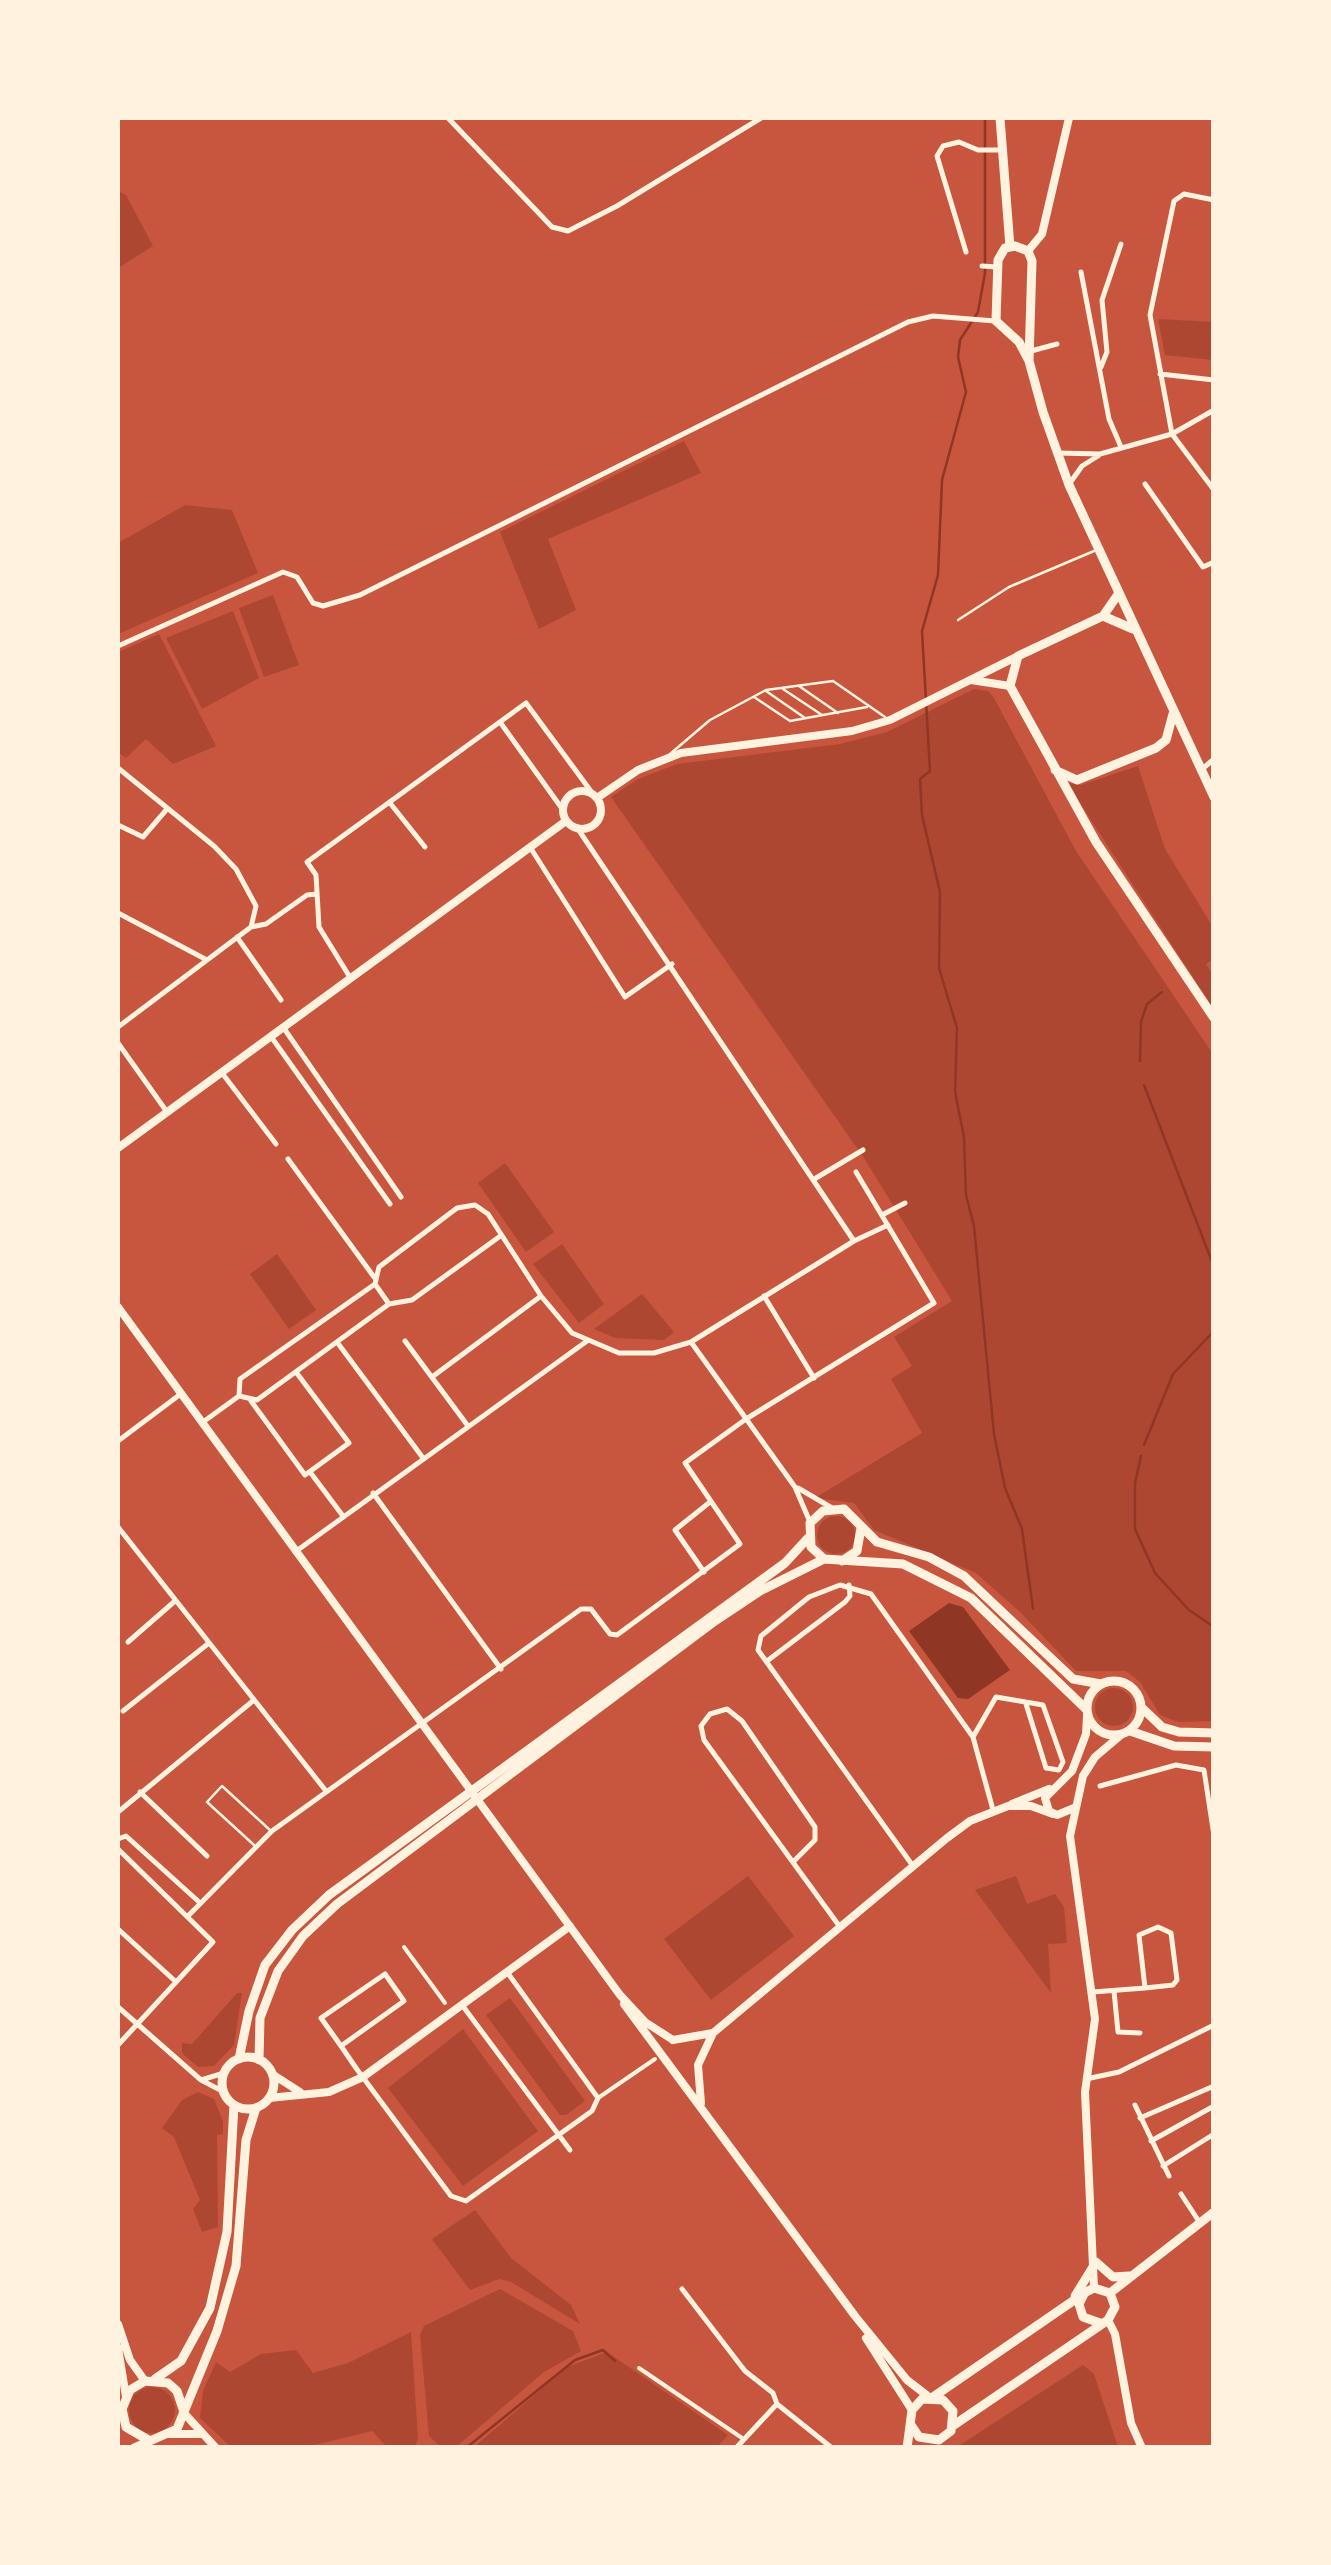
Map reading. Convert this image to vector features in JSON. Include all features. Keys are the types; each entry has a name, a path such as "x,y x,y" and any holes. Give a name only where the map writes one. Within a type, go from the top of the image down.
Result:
{"main road":[{"path":"1000,118 999,150 1010,246"},
{"path":"1010,246 1028,252 1032,261 1029,356 1069,485 1214,797"},
{"path":"1010,246 999,255 994,267 996,321 1029,356"},
{"path":"1010,334 1020,332 1030,323"},
{"path":"1120,592 1103,616 1018,656 1010,686 1096,842 1214,1018"},
{"path":"1103,616 1136,630"},
{"path":"1053,768 1077,780 1156,748 1166,740 1174,712"},
{"path":"1101,1684 1072,1679 964,1576 929,1557 877,1542 852,1514 833,1508 810,1523 808,1538 815,1554 824,1559 903,1564 946,1583 993,1618 1087,1713 1102,1734 1126,1733 1174,1746 1214,1747"},
{"path":"840,1562 857,1551 861,1528"},
{"path":"118,2430 126,2398 181,2361 198,2336 214,2296 227,2232 234,2105 224,2092 224,2073 239,2059 248,2011 265,1965 292,1930 329,1895 784,1563 808,1538"},
{"path":"134,2448 170,2434 217,2331 236,2266 246,2140 256,2108 269,2098 272,2074 259,2060 260,2018 278,1972 304,1936 338,1904 714,1621 760,1591 824,1559"},
{"path":"1087,1713 1090,1694 1111,1681 1128,1685 1141,1707 1162,1727 1179,1732 1214,1732"},
{"path":"1126,1733 1141,1707"},
{"path":"239,2059 259,2060"},
{"path":"234,2105 256,2108"},
{"path":"907,2448 912,2410 1090,2290 1110,2293 1214,2212"},
{"path":"1066,2305 1096,2262 1113,2277 1130,2276"},
{"path":"1090,2290 1080,2310 1088,2321 1105,2321"},
{"path":"910,2425 918,2437 938,2444 954,2425 1105,2321 1115,2307 1110,2293"},
{"path":"150,2380 177,2391 183,2412"},
{"path":"931,2397 949,2404 954,2425"},
{"path":"123,2418 134,2434 150,2441"}],"street":[{"path":"448,118 552,228 568,230 617,206 761,118"},
{"path":"1028,252 1045,226 1070,118"},
{"path":"966,252 936,156 943,146 959,142 985,151 999,150"},
{"path":"1214,200 1184,194 1174,201 1150,302 1172,434 1214,490"},
{"path":"1100,370 1107,352 1102,300 1121,244"},
{"path":"982,266 994,267"},
{"path":"1081,272 1109,418 1122,448"},
{"path":"118,646 283,572 297,577 313,602 323,606 360,595 908,322 959,316 996,321"},
{"path":"1029,356 1057,344"},
{"path":"1160,374 1214,380"},
{"path":"1058,453 1100,454 1122,448 1172,434 1214,410"},
{"path":"1069,485 1082,466 1100,454"},
{"path":"1145,484 1203,567 1214,562"},
{"path":"563,810 567,799 576,792 595,796 667,757 852,731 890,720 1018,656"},
{"path":"971,680 1010,686"},
{"path":"351,979 320,927 316,875 307,862 526,703 602,809 599,820 590,828 578,829"},
{"path":"500,722 563,810 566,821 578,829 672,964 854,1241"},
{"path":"1200,770 1214,758"},
{"path":"118,768 236,869 256,906 251,926"},
{"path":"390,803 425,847"},
{"path":"118,825 143,837 167,809"},
{"path":"118,1148 566,821"},
{"path":"530,848 625,997 672,964"},
{"path":"118,1027 251,926 266,924 307,896 317,894"},
{"path":"118,913 206,960"},
{"path":"237,937 282,1000"},
{"path":"282,1026 400,1197"},
{"path":"270,1035 390,1204"},
{"path":"118,1043 167,1112"},
{"path":"222,1073 276,1144"},
{"path":"816,1178 862,1150"},
{"path":"288,1159 389,1304"},
{"path":"188,1916 198,1901 272,1831 421,1720 454,1704 502,1670 514,1656 586,1608 610,1634 617,1635 740,1544 684,1462 746,1419 934,1304 856,1172"},
{"path":"882,1215 905,1203"},
{"path":"296,1372 349,1443 305,1475 251,1402 239,1396 236,1385 375,1280 378,1267 457,1208 475,1204 488,1214 499,1237 572,1332 587,1341 637,1354 692,1342 854,1241 888,1225"},
{"path":"419,1223 433,1226"},
{"path":"407,1245 409,1231"},
{"path":"251,1402 389,1304 412,1300 499,1237"},
{"path":"432,1377 542,1296"},
{"path":"764,1296 814,1378"},
{"path":"118,1307 620,1995 645,2022 673,2040 692,2040 713,2033 961,1827 1053,1787 1072,1771 1080,1754 1087,1713"},
{"path":"405,1341 468,1426"},
{"path":"296,1552 587,1341"},
{"path":"337,1342 423,1458"},
{"path":"692,1342 795,1487 810,1523"},
{"path":"118,1441 182,1394"},
{"path":"203,1422 239,1396"},
{"path":"310,1472 343,1516"},
{"path":"795,1487 833,1508"},
{"path":"374,1493 502,1670"},
{"path":"704,1572 675,1530 711,1502"},
{"path":"118,1527 326,1791"},
{"path":"766,1661 845,1602 850,1596 848,1585"},
{"path":"913,1866 757,1646 761,1636 809,1598 848,1585 871,1594 973,1737 994,1810"},
{"path":"128,1642 175,1601"},
{"path":"123,1711 209,1643"},
{"path":"973,1737 996,1697 1014,1697 1046,1708 1063,1762 1059,1770 1046,1768 1026,1704"},
{"path":"118,1812 254,1700"},
{"path":"793,1862 815,1840 815,1827 742,1721 726,1709 710,1714 700,1726 704,1740 793,1862 840,1926"},
{"path":"1090,2290 1096,2262 1086,2079 1095,2019 1070,1836 1075,1806 1089,1766 1126,1733"},
{"path":"1100,1786 1176,1765 1204,1770 1214,1836"},
{"path":"1053,1787 1070,1788 1075,1806"},
{"path":"1053,1787 1045,1802 1070,1836"},
{"path":"140,1792 207,1856"},
{"path":"1008,1806 1024,1806 1055,1815 1075,1806"},
{"path":"118,1839 126,1836 198,1901"},
{"path":"118,1849 213,1942 118,2044"},
{"path":"269,2098 329,2092 363,2078 570,1926"},
{"path":"1093,1992 1114,1991 1145,1988 1173,1985 1177,1980 1171,1933 1158,1927 1139,1936 1145,1988"},
{"path":"118,1929 175,1982"},
{"path":"404,1948 445,2003"},
{"path":"507,1972 598,2098"},
{"path":"341,2046 404,2001 385,1974 321,2018 363,2078 451,2196 460,2202 559,2136 592,2110 598,2098 655,2059"},
{"path":"1114,1991 1118,2032 1140,2033"},
{"path":"620,1995 630,2015 665,2055 855,2316 907,2380 931,2397"},
{"path":"462,2005 570,2150"},
{"path":"118,2006 201,2080 224,2092"},
{"path":"1086,2079 1118,2072 1214,2025"},
{"path":"702,2107 698,2065 713,2033"},
{"path":"665,2055 673,2040"},
{"path":"692,2040 702,2054"},
{"path":"676,2072 688,2072 698,2065"},
{"path":"201,2080 224,2073"},
{"path":"272,2074 300,2092"},
{"path":"1140,2118 1214,2086"},
{"path":"1135,2105 1169,2176"},
{"path":"1152,2141 1214,2106"},
{"path":"1163,2166 1214,2134"},
{"path":"1181,2194 1200,2223"},
{"path":"682,2290 745,2370 773,2393 777,2404 832,2448"},
{"path":"855,2316 912,2410"},
{"path":"1105,2321 1118,2349 1132,2423 1142,2448"},
{"path":"118,2324 130,2360 150,2380"},
{"path":"1086,2335 1106,2333 1118,2349"},
{"path":"118,2348 126,2398"},
{"path":"639,2368 744,2439"},
{"path":"736,2448 777,2404"},
{"path":"183,2412 216,2448"},
{"path":"170,2434 200,2434"}],"lane":[{"path":"958,620 1009,587 1100,548"},
{"path":"667,757 684,739 766,690 833,681 890,720"},
{"path":"798,686 839,714"},
{"path":"782,688 823,716"},
{"path":"766,690 806,719"},
{"path":"752,695 790,721 868,706"},
{"path":"255,1846 207,1802 222,1786 272,1831"}],"shaded area":[{"path":"118,191 126,195 153,246 118,268"},
{"path":"1158,319 1213,322 1213,360 1165,355"},
{"path":"684,441 701,473 548,539 576,610 539,629 500,532"},
{"path":"185,505 232,510 258,573 118,634 118,543"},
{"path":"273,595 299,665 264,677 239,608"},
{"path":"233,611 259,678 202,709 166,638"},
{"path":"159,634 216,746 173,764 146,739 126,758 118,752 118,652"},
{"path":"974,689 988,691 994,698 1076,851 1213,1054 1213,1721 1178,1722 1160,1715 1140,1682 1126,1671 1076,1671 976,1573 874,1530 854,1503 815,1498 922,1433 891,1379 912,1366 894,1337 952,1301 864,1158 611,797 638,779 677,764 840,744 887,732"},
{"path":"1138,766 1165,849 1213,927 1213,959 1206,964 1213,975 1213,1008 1067,783 1081,785"},
{"path":"505,1163 554,1232 526,1252 478,1183"},
{"path":"562,1244 604,1304 579,1323 533,1264"},
{"path":"277,1254 316,1310 289,1329 250,1274"},
{"path":"642,1294 674,1332 664,1340 615,1338 594,1329"},
{"path":"836,1516 850,1521 855,1535 850,1549 836,1554 822,1549 817,1535 822,1521"},
{"path":"949,1603 963,1607 1010,1670 968,1699 958,1698 909,1631"},
{"path":"1114,1688 1127,1694 1133,1707 1127,1720 1114,1726 1101,1720 1095,1707 1101,1694"},
{"path":"748,1876 794,1936 711,2000 664,1939"},
{"path":"1016,1876 1027,1904 1055,1894 1064,1907 1067,1943 1048,1944 1051,1993 975,1890"},
{"path":"237,1993 242,1993 234,2045 214,2066 198,2067 182,2053 182,2043 192,2044"},
{"path":"510,1998 585,2101 566,2115 560,2115 486,2015"},
{"path":"463,2029 538,2131 463,2186 388,2088"},
{"path":"198,2092 214,2099 223,2122 223,2134 217,2135 218,2227 202,2232 193,2209 200,2200 174,2137 162,2128 182,2100"},
{"path":"475,2210 511,2258 571,2305 580,2324 511,2282 499,2279 470,2290 432,2239"},
{"path":"500,2289 573,2331 581,2351 544,2372 456,2447 441,2447 429,2436 420,2335 424,2326"},
{"path":"411,2332 418,2438 415,2447 387,2447 372,2431 306,2447 231,2447 200,2418 203,2391 216,2362 230,2372 261,2354 296,2350 313,2373 348,2363"},
{"path":"607,2352 728,2435 716,2448 473,2448 567,2367"},
{"path":"1083,2365 1094,2374 1118,2447 957,2447"},
{"path":"152,2387 168,2394 175,2410 168,2426 152,2433 136,2426 129,2410 136,2394"}],"waterway":[{"path":"985,118 985,273 978,312 960,340 958,357 966,392 942,480 938,575 922,631 930,771 920,779 922,815 940,892 939,968 957,1028 955,1092 964,1137 966,1195 974,1226 994,1434 1005,1488 1022,1529 1033,1609"},
{"path":"1140,1061 1141,1022 1147,1004 1162,992"},
{"path":"1144,1085 1214,1267"},
{"path":"1144,1445 1173,1374 1214,1331"},
{"path":"1141,1456 1135,1483 1135,1529 1155,1573 1189,1610 1214,1627"},
{"path":"466,2448 575,2360 603,2350 615,2361"}]}
